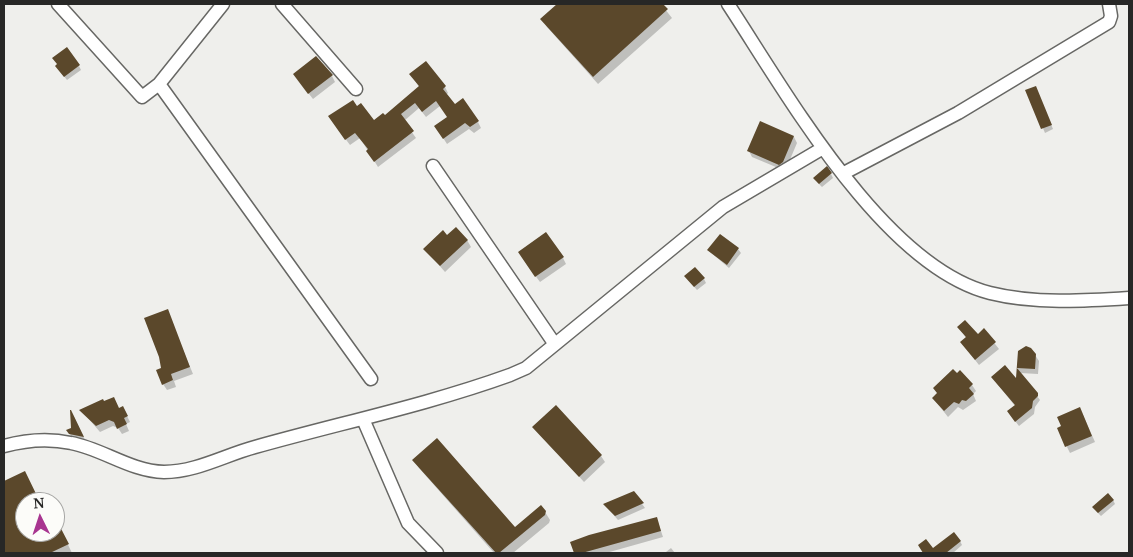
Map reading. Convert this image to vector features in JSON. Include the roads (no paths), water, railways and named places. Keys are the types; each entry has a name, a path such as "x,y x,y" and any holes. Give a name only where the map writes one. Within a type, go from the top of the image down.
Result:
{"street":[{"path":"58,4 139,96 145,96 159,84 223,4"},
{"path":"282,4 356,89"},
{"path":"728,4 823,148 880,220 928,260 956,280 988,292 1013,298 1044,300 1129,298"},
{"path":"844,174 958,113 1109,22 1111,16 1109,4"},
{"path":"159,84 371,379"},
{"path":"4,446 36,439 71,442 130,466 162,472 185,471 255,447 363,419 510,375 526,368 554,343 723,207 823,148"},
{"path":"433,166 554,343"},
{"path":"363,419 408,523 437,553"}]}
